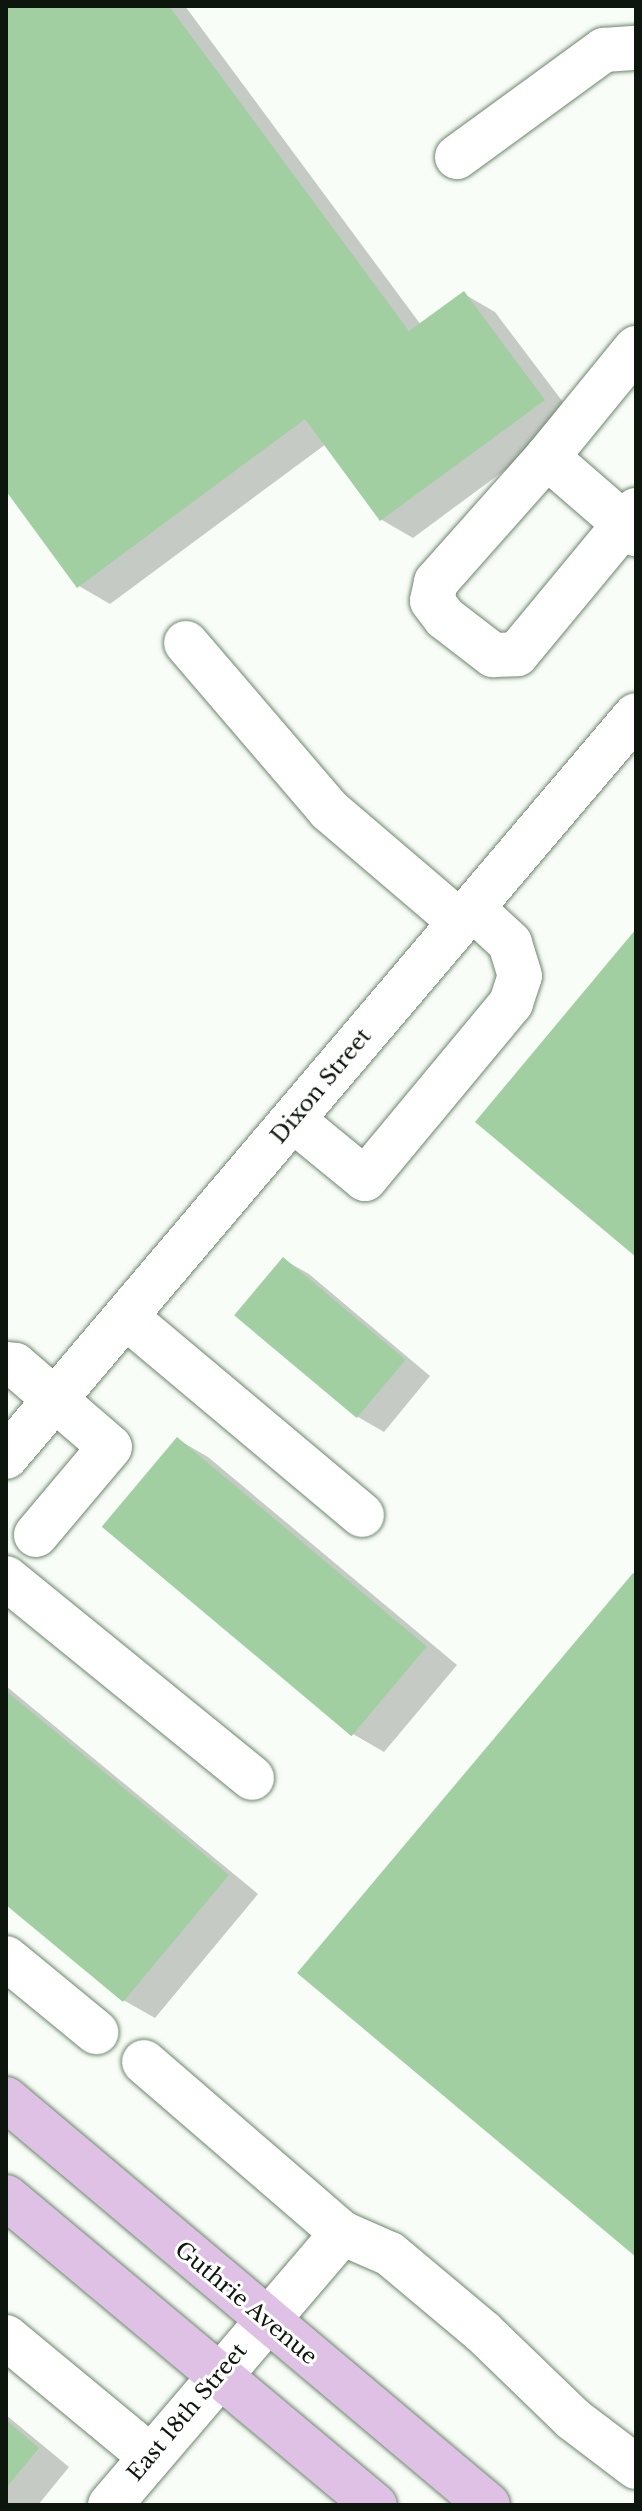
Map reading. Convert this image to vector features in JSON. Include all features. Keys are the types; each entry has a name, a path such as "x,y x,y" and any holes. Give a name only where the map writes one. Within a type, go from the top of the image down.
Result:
{"main road":[{"name":"Guthrie Avenue","path":"6,2099 264,2320 488,2505"},
{"path":"6,2197 216,2376 375,2505"}],"street":[{"path":"457,157 604,50 636,48"},
{"path":"547,457 632,523 517,654 493,655 445,618 432,601 436,582 547,457 636,348"},
{"path":"186,643 329,810 466,915 510,943 520,976 511,1003 365,1179 293,1120"},
{"name":"Dixon Street","path":"6,1457 636,715"},
{"path":"126,1317 362,1515"},
{"path":"6,1364 15,1365 110,1447 36,1535"},
{"path":"6,1578 252,1778"},
{"path":"6,1958 96,2032"},
{"path":"144,2062 342,2233 390,2254 483,2332 573,2419 636,2467"},
{"name":"East 18th Street","path":"110,2505 216,2376 342,2233"},
{"path":"6,2337 150,2456"}],"building":[{"path":"6,6 169,6 409,331 464,291 545,400 380,521 305,419 77,588 6,491"},
{"path":"636,929 636,1257 475,1122"},
{"path":"283,1257 406,1360 357,1418 234,1315"},
{"path":"177,1437 427,1647 352,1736 102,1527"},
{"path":"633,1573 636,1575 636,2257 297,1973"},
{"path":"6,1691 229,1875 123,2002 6,1905"},
{"path":"6,2420 39,2448 6,2488"}]}
